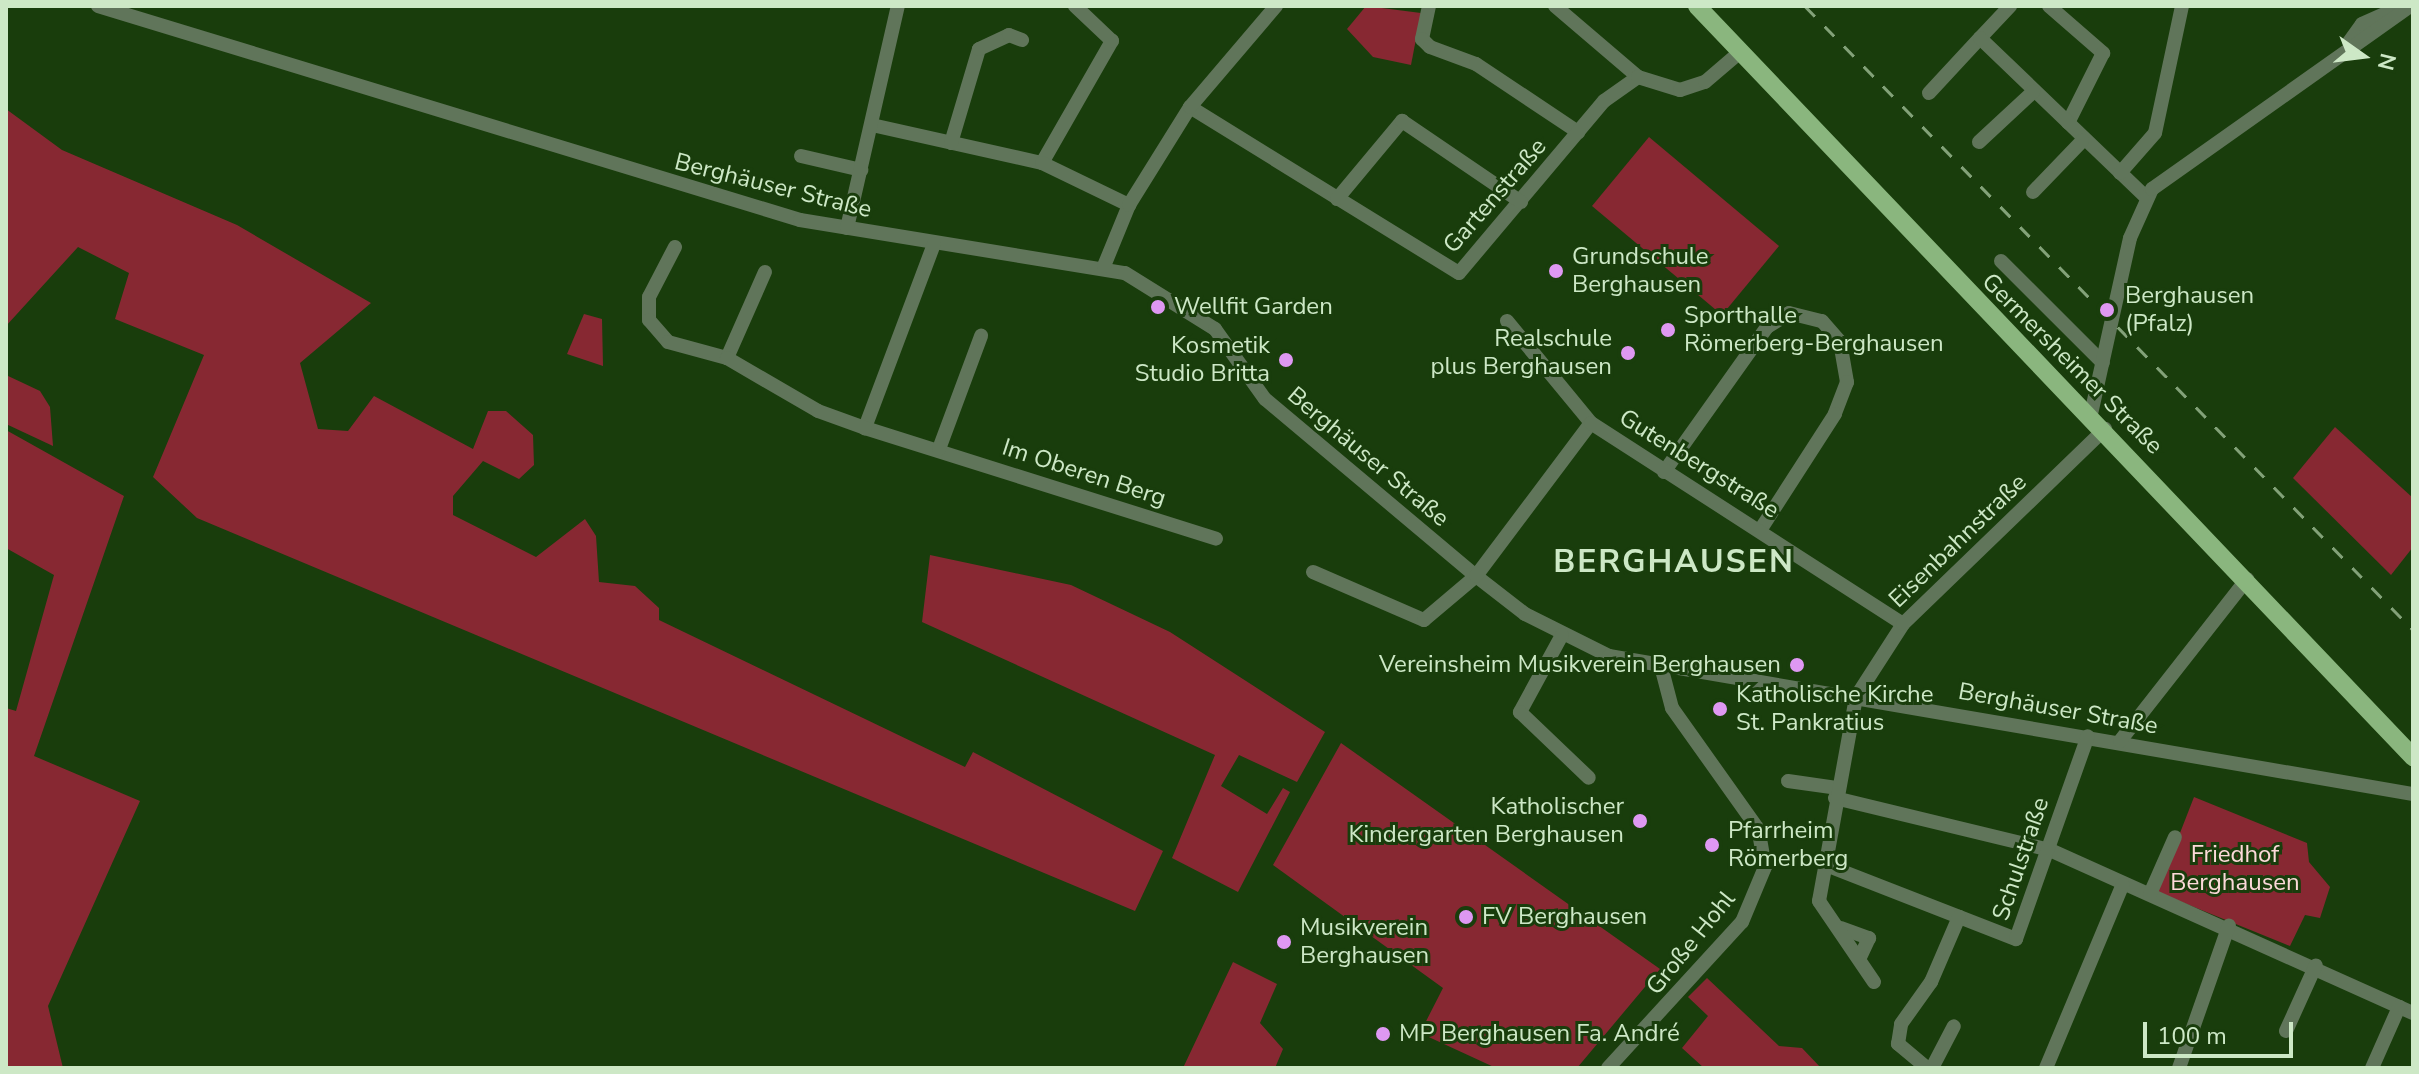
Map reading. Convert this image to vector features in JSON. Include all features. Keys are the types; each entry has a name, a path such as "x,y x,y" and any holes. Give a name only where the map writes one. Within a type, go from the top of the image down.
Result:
{"main road":[{"name":"Germersheimer Straße","path":"1697,6 1953,281 2091,414 2413,757"}],"street":[{"name":"Berghäuser Straße","path":"98,6 636,174 847,228 934,244 1104,266 1179,301 1215,329 1265,399 1476,576 1562,635 1609,656 2120,741 2413,794"},
{"path":"847,228 898,6"},
{"path":"1042,163 1112,41 1075,6"},
{"path":"1104,266 1129,205 1190,107 1275,6"},
{"path":"1429,6 1422,39 1430,47 1476,64 1578,132"},
{"path":"1555,6 1638,77 1680,90 1705,82 1740,52"},
{"path":"1929,93 2010,6"},
{"path":"2049,6 2103,53 2068,123"},
{"path":"2120,173 2155,133 2182,6"},
{"path":"2344,49 2362,24 2402,6"},
{"path":"2091,414 2146,197 2183,160 2410,6"},
{"path":"1980,38 2068,123 2082,141 2146,197"},
{"path":"951,143 979,49 988,39 1022,40"},
{"name":"Gartenstraße","path":"1190,107 1459,273 1604,101 1638,77"},
{"path":"1979,142 2033,92"},
{"path":"1337,199 1403,114 1521,202"},
{"path":"872,125 1042,163 1129,205"},
{"path":"2033,192 2082,141"},
{"path":"801,156 861,170"},
{"path":"865,428 934,244"},
{"name":"Im Oberen Berg","path":"675,247 649,297 649,320 668,342 727,358 818,411 865,428 1216,539"},
{"path":"2001,261 2103,363"},
{"path":"727,358 765,272"},
{"path":"1664,472 1767,327 1789,313 1822,321 1840,342 1847,382 1835,414 1761,529"},
{"name":"Gutenbergstraße","path":"1507,321 1591,423 1664,472 1761,529 1903,624"},
{"path":"939,449 981,336"},
{"name":"Gutenbergstraße","path":"1313,572 1424,620 1476,576 1591,423"},
{"name":"Eisenbahnstraße","path":"1856,697 1903,624 2105,429"},
{"path":"2120,741 2247,579"},
{"path":"1562,635 1520,712 1589,778"},
{"name":"Große Hohl","path":"1608,1068 1742,922 1765,867 1758,829 1672,708 1661,666"},
{"path":"1856,697 1836,793 1819,901 1861,955 1874,982"},
{"name":"Schulstraße","path":"1826,865 2016,939 2088,736"},
{"path":"1788,781 2050,850 2316,965 2406,1010 2372,1068"},
{"path":"2150,894 2175,837"},
{"path":"2046,1068 2123,884"},
{"path":"1954,1026 1930,1068 1898,1044 1901,1024 1931,982 1959,917"},
{"path":"2179,1068 2229,925"},
{"path":"2286,1031 2316,965"}],"green space":[{"path":"1366,6 1421,13 1411,65 1373,57 1347,29"},
{"path":"6,109 62,150 237,225 371,303 300,363 318,429 348,431 374,396 473,449 488,411 506,411 533,435 534,465 519,479 483,461 453,496 453,515 536,557 585,519 596,536 599,582 635,586 659,608 659,620 965,767 973,752 1163,851 1135,911 197,518 153,477 204,355 115,319 129,273 78,247 6,326"},
{"path":"1649,137 1779,246 1722,315 1592,206"},
{"path":"584,314 602,319 603,366 567,354"},
{"path":"6,375 40,391 50,407 53,446 6,424"},
{"path":"2335,427 2413,498 2413,547 2391,575 2293,478"},
{"path":"6,430 124,496 34,756 140,801 48,1006 63,1068 6,1068 6,708 16,711 54,575 6,548"},
{"path":"930,555 1071,585 1170,632 1325,732 1297,782 1239,755 1221,786 1267,814 1283,788 1290,792 1238,892 1172,858 1215,755 922,622"},
{"name":"FV Berghausen","path":"1341,743 1660,969 1577,1068 1496,1068 1420,1033 1443,988 1273,865"},
{"name":"Friedhof Berghausen","path":"2194,797 2307,843 2309,862 2330,887 2320,918 2305,915 2290,946 2157,892"},
{"path":"1233,962 1277,984 1260,1023 1283,1049 1275,1068 1183,1068"},
{"path":"1707,978 1779,1046 1802,1048 1821,1068 1704,1068 1682,1048 1708,1016 1688,997"}],"railway":[{"path":"1805,6 2413,630"}],"place":[{"name":"Grundschule Berghausen","path":"1556,271"},
{"name":"Wellfit Garden","path":"1158,307"},
{"name":"Berghausen (Pfalz)","path":"2107,310"},
{"name":"Sporthalle Römerberg-Berghausen","path":"1668,330"},
{"name":"Realschule plus Berghausen","path":"1628,353"},
{"name":"Kosmetik Studio Britta","path":"1286,360"},
{"name":"Vereinsheim Musikverein Berghausen","path":"1797,665"},
{"name":"Katholische Kirche St. Pankratius","path":"1720,709"},
{"name":"Katholischer Kindergarten Berghausen","path":"1640,821"},
{"name":"Pfarrheim Römerberg","path":"1712,845"},
{"name":"FV Berghausen","path":"1466,917"},
{"name":"Musikverein Berghausen","path":"1284,942"},
{"name":"MP Berghausen Fa. André","path":"1383,1034"}],"district":[{"name":"BERGHAUSEN","path":"1674,562"}]}
